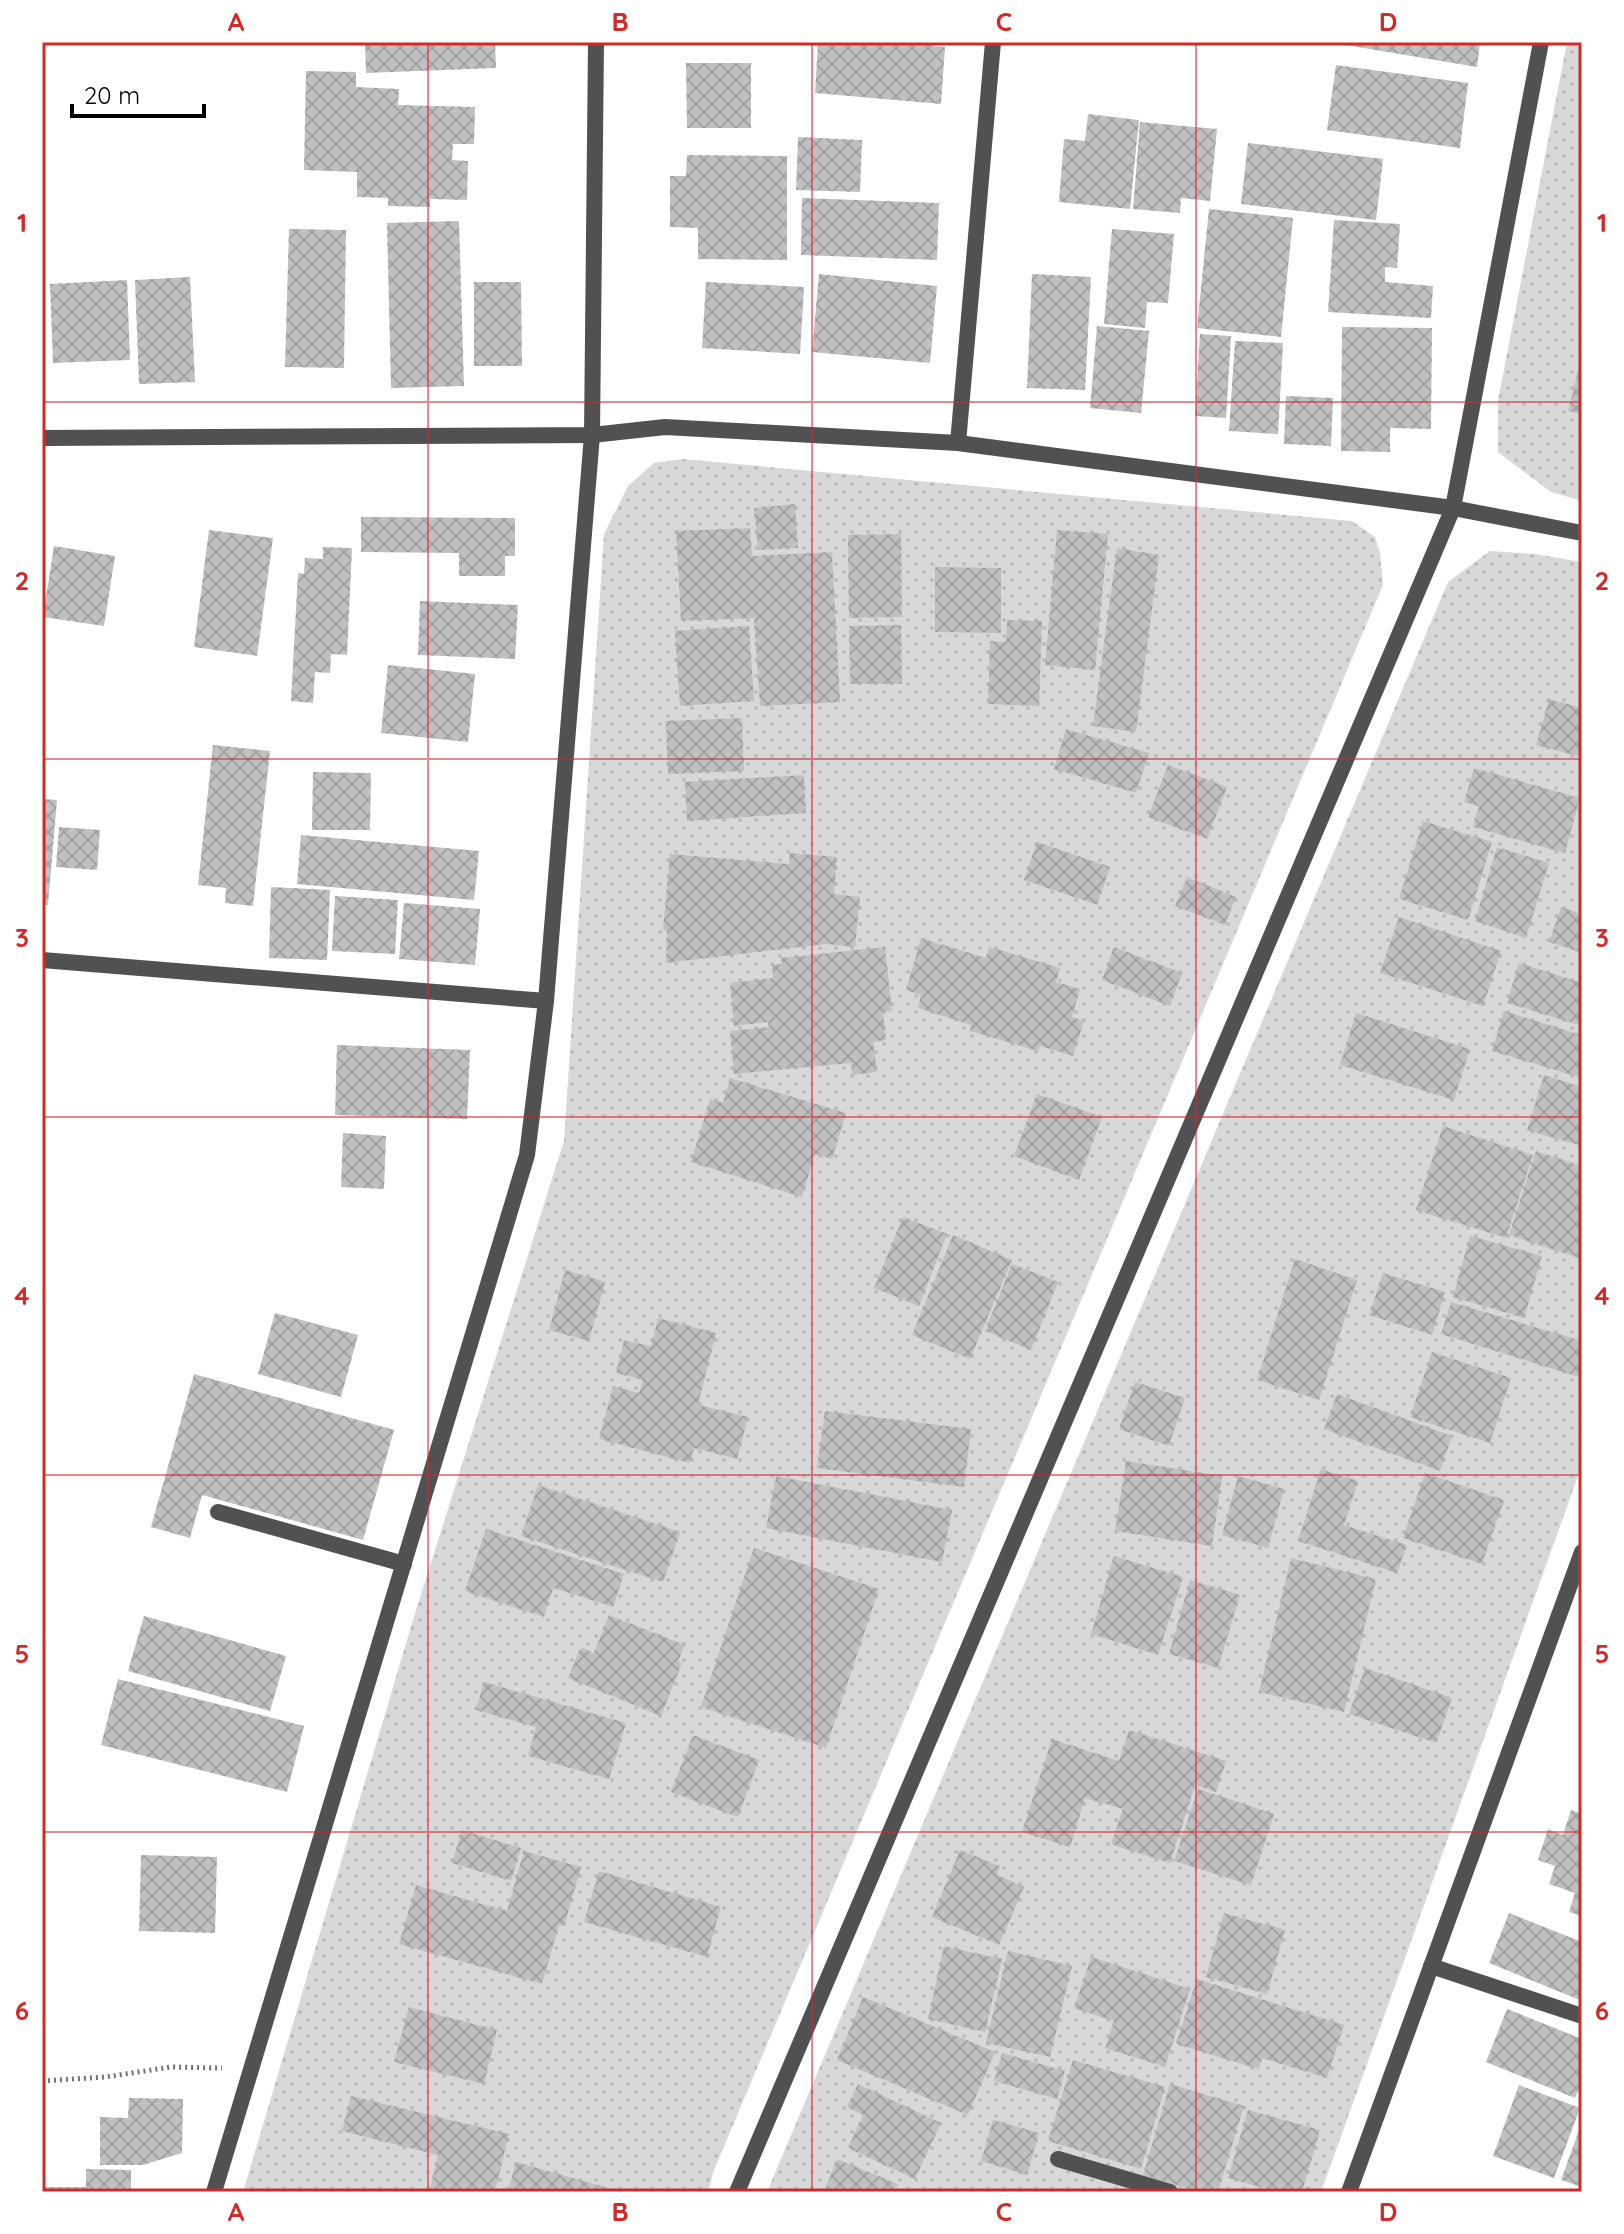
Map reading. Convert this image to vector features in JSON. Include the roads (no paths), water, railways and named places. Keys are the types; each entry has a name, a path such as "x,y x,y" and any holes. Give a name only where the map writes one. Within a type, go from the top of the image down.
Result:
{"street":[{"path":"214,2192 527,1155 546,1001 592,435 596,42"},
{"path":"958,443 993,42"},
{"path":"737,2192 1453,508 1541,42"},
{"path":"42,438 592,435 665,427 958,443 1453,508 1582,533"},
{"path":"42,960 546,1001"},
{"path":"218,1512 404,1564"},
{"path":"1349,2192 1582,1552"},
{"path":"1431,1966 1582,2016"},
{"path":"1058,2159 1170,2192"}]}
